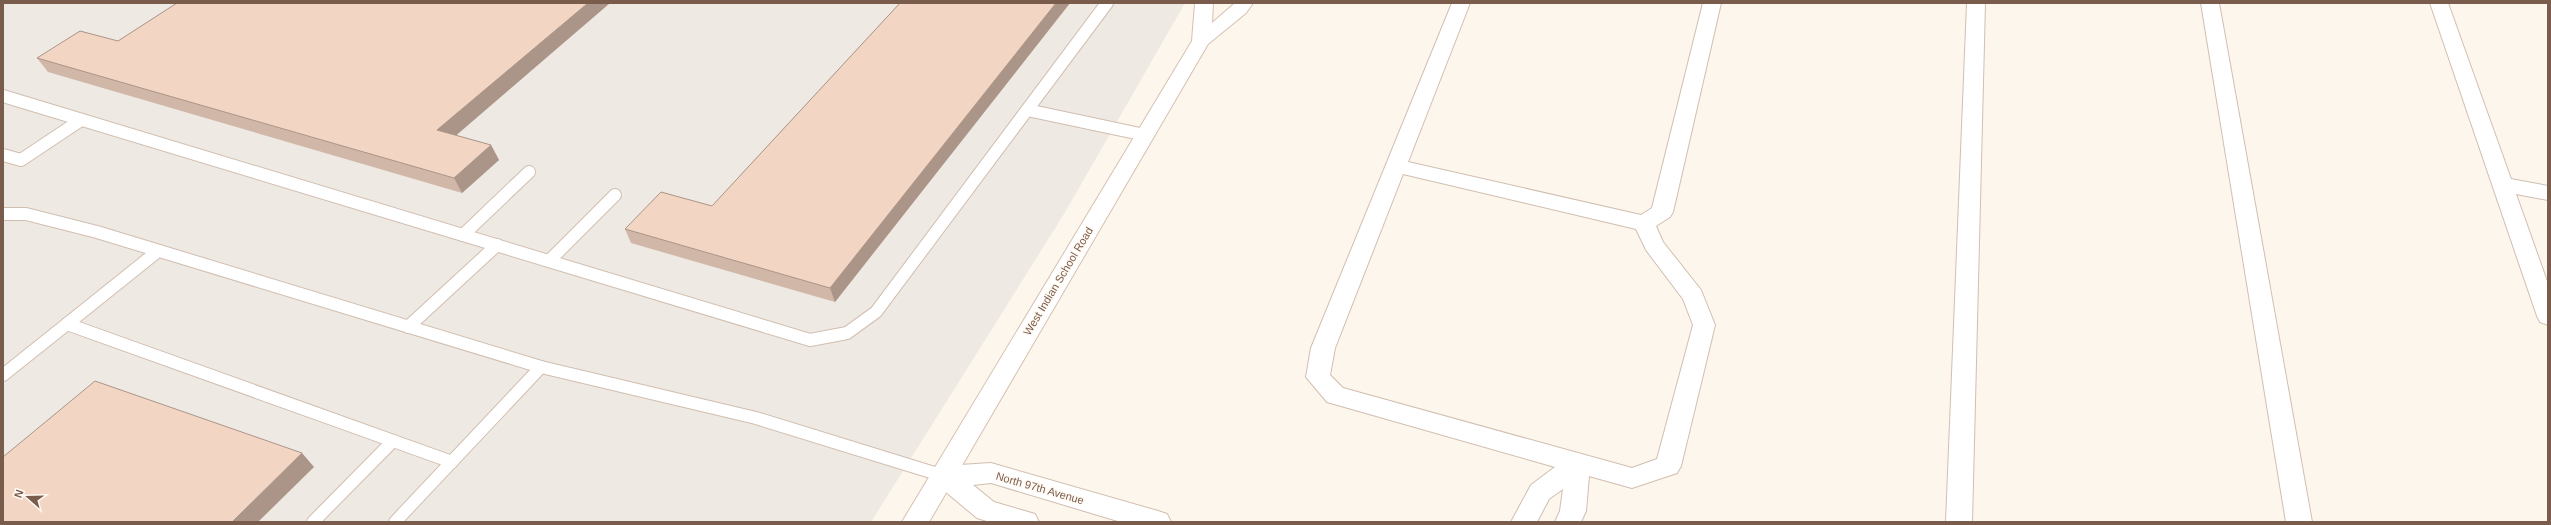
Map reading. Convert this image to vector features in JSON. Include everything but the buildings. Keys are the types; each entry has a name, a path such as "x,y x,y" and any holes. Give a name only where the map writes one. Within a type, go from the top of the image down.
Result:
{"street":[{"name":"West Indian School Road","path":"1201,41 1204,3"},
{"name":"West Indian School Road","path":"915,522 944,476 1201,41 1240,9 1244,3"},
{"path":"1462,3 1323,348 1318,377 1335,395 1632,478 1668,466 1704,325 1693,296 1654,245 1644,223"},
{"path":"1396,166 1644,223 1662,212 1712,3"},
{"path":"1959,522 1958,514 1976,3"},
{"path":"2210,3 2299,522"},
{"path":"2438,3 2548,316"},
{"path":"2501,184 2548,194"},
{"path":"1524,522 1540,492 1578,464"},
{"path":"1568,522 1573,511 1578,464"},
{"name":"North 97th Avenue","path":"944,476 991,473 1158,522"},
{"path":"944,476 986,510 1026,522"}],"lane":[{"path":"3,96 810,340 847,333 876,312 1107,3"},
{"path":"1026,110 1145,135"},
{"path":"3,155 20,160 81,120"},
{"path":"463,235 529,172"},
{"path":"549,261 615,195"},
{"path":"3,214 26,214 158,251 541,367 756,418 944,476"},
{"path":"408,327 497,245"},
{"path":"3,375 158,251"},
{"path":"67,324 452,462"},
{"path":"396,522 541,367"},
{"path":"313,522 393,441"}],"shaded area":[{"path":"3,3 1185,3 1064,214 871,522 3,522"}]}
